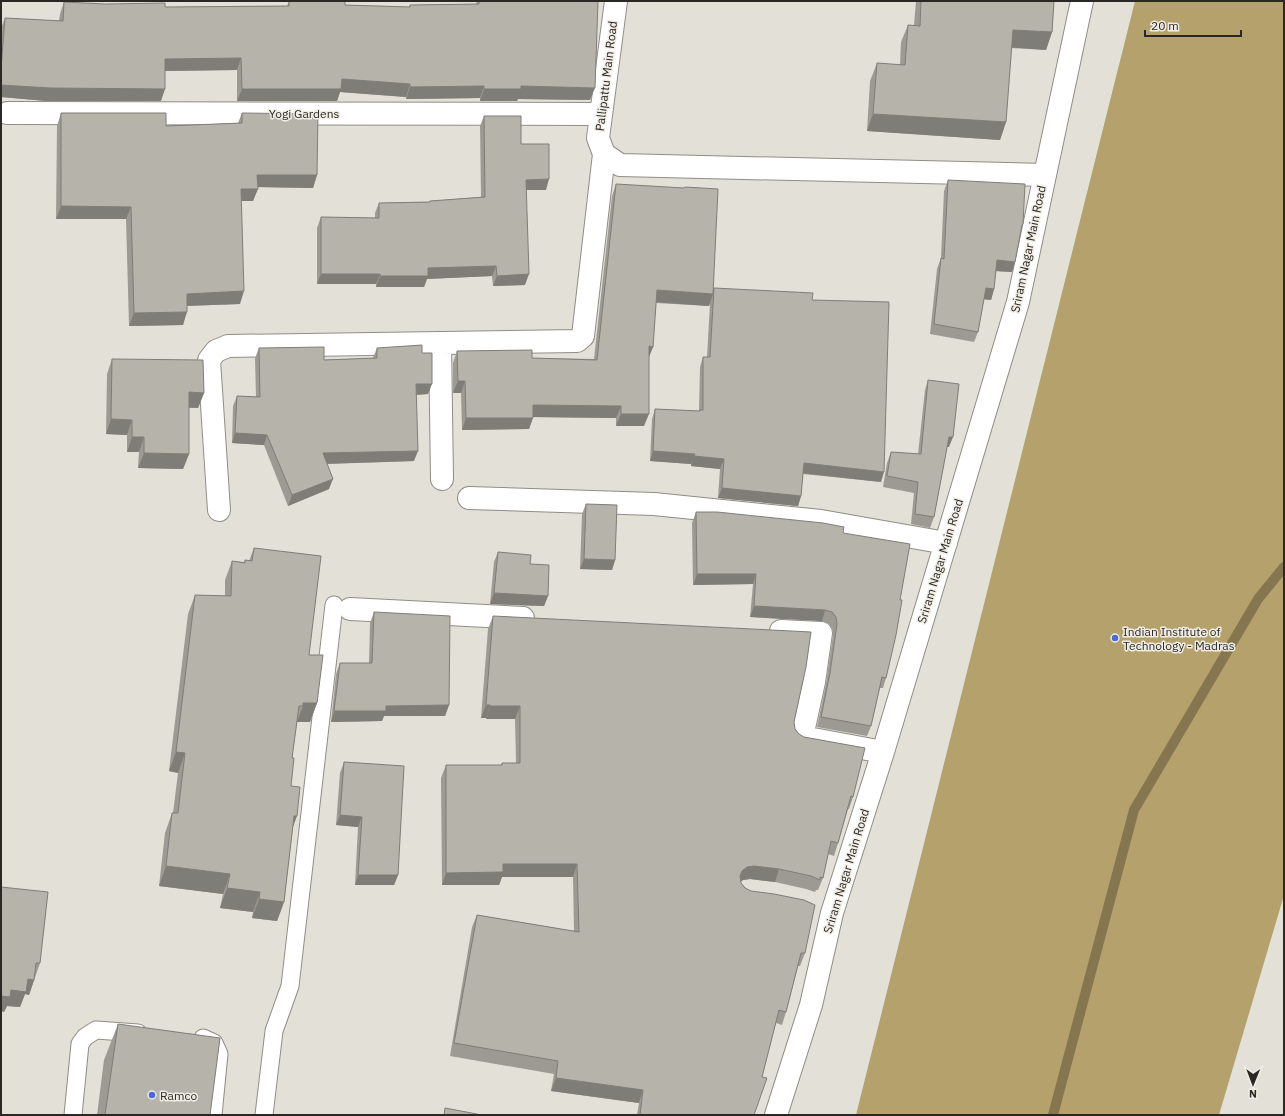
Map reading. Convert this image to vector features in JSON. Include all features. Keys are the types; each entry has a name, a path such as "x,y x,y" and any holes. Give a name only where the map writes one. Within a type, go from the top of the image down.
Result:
{"street":[{"name":"Pallipattu Main Road","path":"612,160 598,138 616,1"},
{"name":"Sriram Nagar Main Road","path":"776,1115 811,1005 825,910 882,752 1018,302 1082,1"},
{"name":"Yogi Gardens","path":"7,113 600,114"},
{"path":"219,510 208,360 216,350 228,346 578,341 583,336 612,160 1044,175"},
{"path":"440,343 442,479"},
{"path":"469,498 654,504 821,521 946,543"},
{"path":"342,607 542,619"},
{"path":"765,630 821,633 814,682 802,737 882,752"}],"lane":[{"path":"264,1115 274,1032 290,986 342,607"},
{"path":"72,1115 80,1044 85,1037 96,1030 150,1034"},
{"path":"188,1037 204,1038 214,1043 219,1054 213,1115"}],"shaded area":[{"name":"Indian Institute of Technology - Madras","path":"1135,1 1284,1 1284,895 1219,1115 856,1115"}],"building":[{"path":"289,1 345,1 345,5 410,7 410,5 479,4 479,1 598,1 595,88 521,86 521,89 484,89 484,86 410,87 410,84 342,79 341,89 242,89 241,58 165,59 165,89 50,88 1,85 5,18 63,21 64,2 105,4 165,3 165,7 289,6"},
{"path":"921,1 1054,1 1052,32 1013,30 1006,122 873,114 877,63 905,65 908,25 920,26"},
{"path":"61,113 166,113 166,126 242,123 242,113 318,114 317,175 257,175 258,189 241,189 244,291 187,294 187,312 134,313 131,207 61,206"},
{"path":"484,116 521,116 521,144 549,144 549,179 526,180 529,274 497,276 496,266 428,268 428,276 321,274 321,217 379,218 379,203 430,202 485,197"},
{"path":"948,180 1025,184 1023,224 1015,262 997,260 994,289 986,288 978,332 934,324 941,258 944,259"},
{"path":"616,184 718,189 713,294 657,290 653,347 649,346 649,414 621,414 621,406 533,405 533,418 466,418 465,381 458,381 457,351 532,350 532,358 597,360"},
{"path":"714,288 813,293 812,300 889,302 884,472 804,463 801,496 722,488 724,459 694,456 695,454 653,451 655,409 703,410 703,357 710,357"},
{"path":"422,345 422,353 432,353 432,384 416,384 418,451 323,453 333,479 292,495 267,435 235,433 237,396 260,397 259,348 324,347 324,360 377,358 377,348"},
{"path":"112,359 203,360 204,393 189,392 189,454 144,453 144,437 132,437 132,420 111,419"},
{"path":"928,380 959,384 953,437 949,437 934,517 915,514 918,482 887,476 891,452 921,454"},
{"path":"586,504 617,505 615,560 584,559"},
{"path":"696,512 717,512 823,523 844,527 843,533 910,544 900,600 902,600 896,635 886,678 882,677 871,726 821,717 830,673 837,624 836,617 832,612 825,610 754,606 756,574 697,574"},
{"path":"254,548 321,556 309,655 323,655 317,703 303,703 303,706 299,706 292,758 294,758 291,786 300,787 297,816 294,816 284,902 259,899 260,892 227,888 230,874 166,866 172,813 178,813 185,753 176,752 195,595 231,596 232,561 245,563 245,560 252,561"},
{"path":"498,552 531,555 530,564 549,565 548,596 494,593"},
{"path":"374,612 450,616 449,705 386,706 386,711 334,711 340,663 372,663"},
{"path":"493,616 811,632 806,667 794,722 795,729 804,737 865,748 853,797 851,796 838,843 831,841 823,878 820,877 820,880 811,876 779,869 754,866 747,867 742,871 740,876 741,883 745,888 751,891 804,900 815,905 805,953 801,953 786,1012 779,1010 762,1077 767,1078 754,1115 640,1115 643,1090 556,1078 558,1061 454,1043 477,915 579,932 577,864 503,864 503,872 446,873 446,765 502,765 502,763 520,763 520,706 486,705"},
{"path":"344,762 404,766 398,875 358,875 362,817 340,815"},
{"path":"1,887 48,892 40,963 36,963 34,980 28,979 26,992 11,990 10,997 1,996"},
{"path":"118,1024 220,1038 210,1115 105,1115"},
{"path":"445,1108 482,1115 444,1115"}],"waterway":[{"path":"1053,1115 1134,810 1258,599 1284,567"}],"place":[{"name":"Indian Institute of Technology - Madras","path":"1115,638"},
{"name":"Ramco","path":"152,1095"}]}
